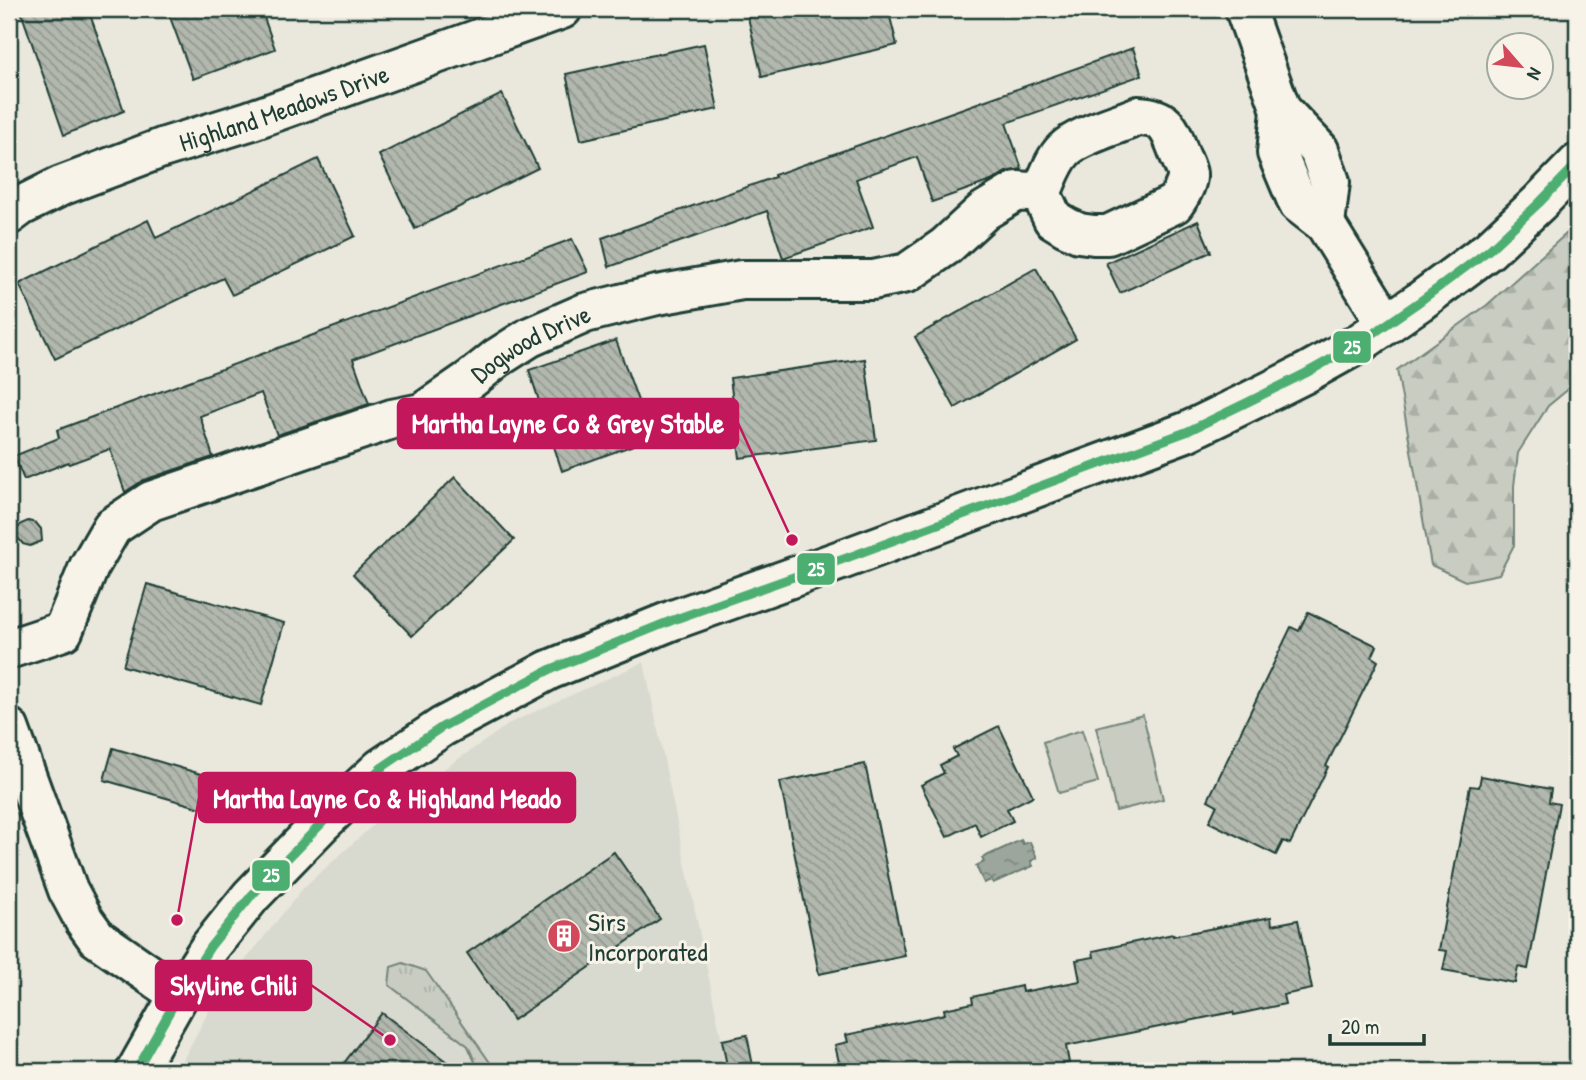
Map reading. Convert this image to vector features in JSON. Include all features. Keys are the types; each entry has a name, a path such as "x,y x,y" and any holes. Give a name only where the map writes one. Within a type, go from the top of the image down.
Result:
{"street":[{"name":"Highland Meadows Drive","path":"9,215 61,186 162,148 249,121 562,9"},
{"path":"1245,9 1281,110 1277,153 1298,203 1325,223 1387,324"},
{"path":"136,1071 178,995 210,947 251,897 323,822 381,768 442,727 549,670 673,620 1186,432 1306,373 1358,344 1489,250 1577,163"},
{"name":"Dogwood Drive","path":"9,649 64,631 89,567 112,527 151,501 392,419 422,413 530,337 585,313 657,295 742,280 873,280 907,273 946,246 984,211 1017,191 1041,193"},
{"path":"9,728 68,890 84,920 97,938 178,995"}],"shaded area":[{"path":"644,662 728,1071 177,1071 216,997 304,887 409,793 512,722"}],"green space":[{"path":"1577,224 1577,382 1548,406 1518,453 1514,486 1514,545 1499,574 1465,581 1431,565 1397,370 1487,305"},
{"path":"1143,715 1163,799 1116,811 1096,727"},
{"path":"1082,730 1098,782 1059,793 1043,742"},
{"path":"403,963 426,971 496,1071 479,1071 468,1046 389,985 391,967"}],"water":[{"path":"1021,840 1023,844 1030,842 1037,858 1031,861 1033,866 993,883 991,880 984,883 976,866 984,862 982,858"}],"building":[{"path":"20,9 88,9 124,111 64,135"},
{"path":"167,9 261,9 275,49 193,79"},
{"path":"746,9 888,9 897,45 762,77"},
{"path":"704,44 718,109 581,140 566,74"},
{"path":"1133,48 1142,75 1006,123 1022,169 1006,172 991,181 932,202 917,157 856,179 873,227 783,258 767,211 609,267 602,238"},
{"path":"502,94 538,168 415,229 379,155"},
{"path":"318,159 355,236 232,295 223,278 55,359 19,284 148,220 156,238"},
{"path":"1198,221 1211,252 1120,293 1106,263"},
{"path":"572,239 588,272 353,359 369,404 277,435 261,393 200,416 213,457 144,480 125,492 110,449 24,480 14,456 59,438 57,430"},
{"path":"1036,268 1076,339 955,408 915,337"},
{"path":"616,340 641,409 645,408 656,437 562,471 529,370"},
{"path":"865,359 876,440 740,458 730,378"},
{"path":"455,477 514,540 412,636 353,574"},
{"path":"28,521 36,523 41,529 42,541 30,546 23,544 18,538 17,530 21,524"},
{"path":"147,584 284,623 261,705 123,666"},
{"path":"1308,612 1377,646 1372,657 1378,661 1290,844 1283,841 1276,855 1209,822 1217,805 1208,800 1291,627 1299,631"},
{"path":"999,726 1033,796 1007,809 1013,821 981,837 975,823 947,837 921,785 944,773 940,765 957,756 953,749"},
{"path":"113,748 211,777 201,808 104,780"},
{"path":"865,764 905,956 819,974 780,782"},
{"path":"1481,776 1551,789 1549,802 1559,804 1528,969 1518,967 1515,983 1443,970 1447,951 1439,950 1470,786 1479,787"},
{"name":"Sirs Incorporated","path":"614,852 660,919 513,1020 467,953"},
{"path":"1271,917 1272,925 1298,920 1312,989 1283,995 1285,1004 1066,1046 1069,1063 1044,1068 1045,1071 841,1071 835,1045 848,1042 846,1035 945,1014 944,1009 973,1003 972,997 1021,986 1022,992 1080,981 1076,960 1094,957 1093,951"},
{"path":"382,1013 459,1071 338,1071"},
{"path":"747,1035 754,1071 728,1071 722,1040"}],"transit line":[{"name":"25","path":"136,1071 210,947 251,896 323,822 381,768 442,727 549,670 673,620 1186,432 1248,402 1358,344 1419,302 1489,250 1577,164"}],"place":[{"name":"Martha Layne Co & Grey Stable","path":"792,540"},
{"name":"Martha Layne Co & Highland Meado","path":"177,920"},
{"name":"Sirs Incorporated","path":"564,936"},
{"name":"Skyline Chili","path":"390,1040"}]}
